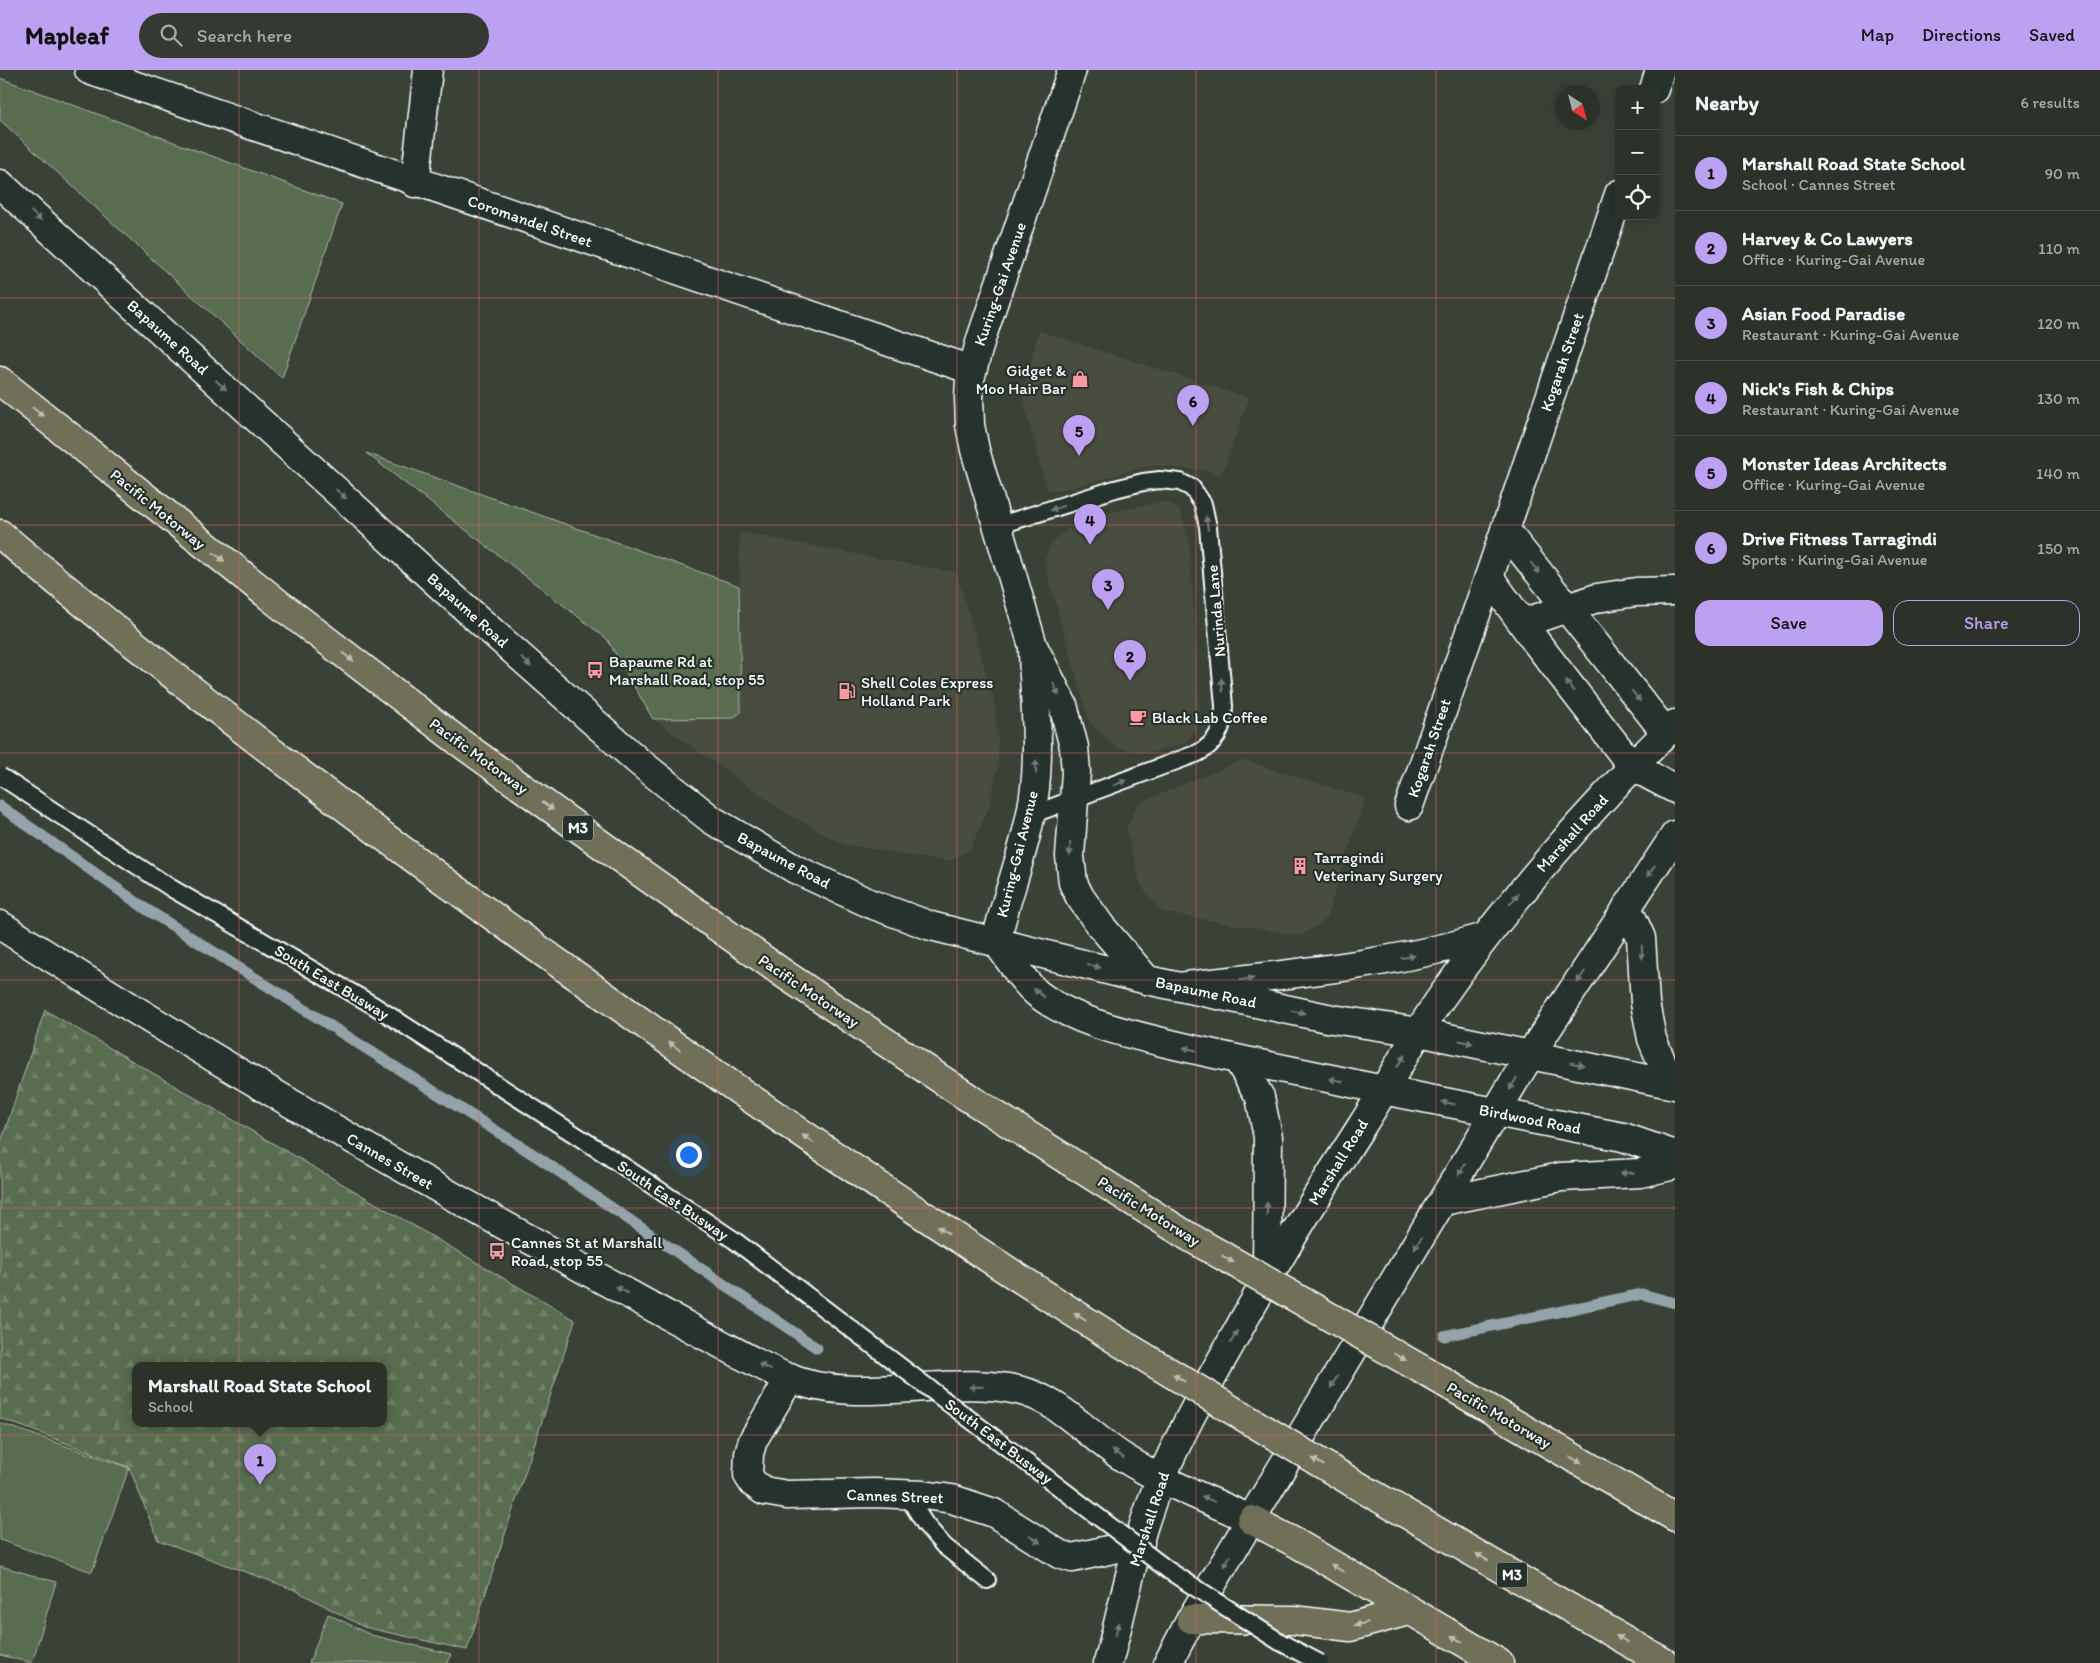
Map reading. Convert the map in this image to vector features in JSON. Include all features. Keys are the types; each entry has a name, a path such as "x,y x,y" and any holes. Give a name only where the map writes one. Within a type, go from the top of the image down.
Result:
{"highway":[{"name":"Pacific Motorway","path":"0,381 286,610 458,741 784,974 969,1098 1186,1235 1675,1517"},
{"name":"M3","path":"0,534 165,668 323,792 463,896 688,1056 860,1175 984,1257 1121,1343 1360,1487 1665,1663"},
{"path":"1252,1520 1296,1543 1408,1611 1499,1663"},
{"path":"1191,1619 1294,1620 1350,1626 1408,1611"}],"street":[{"name":"Coromandel Street","path":"89,70 972,370"},
{"path":"415,182 428,70"},
{"name":"Kuring-Gai Avenue","path":"1072,70 972,370 969,398 970,425 975,450 1033,646 1058,693 1071,732 1076,758 1070,856 1073,882 1076,891 1100,925 1147,980"},
{"path":"1655,85 1660,70"},
{"name":"Bapaume Road","path":"0,184 460,603 638,762 712,820 795,869 872,904 931,926 996,940 1147,980 1332,1019 1419,1032"},
{"name":"Kogarah Street","path":"1409,806 1615,206"},
{"path":"1505,530 1566,608 1672,737"},
{"path":"1489,577 1632,766 1675,789"},
{"path":"1523,624 1597,598 1624,594 1675,591"},
{"name":"Kuring-Gai Avenue","path":"996,940 1030,815 1036,766 1033,646"},
{"name":"Marshall Road","path":"1108,1663 1140,1543 1161,1478 1209,1382 1268,1276 1441,997 1484,938 1528,882 1632,766 1672,737"},
{"path":"1168,1663 1191,1619 1530,1055 1675,835"},
{"path":"1626,907 1641,938 1645,1003 1652,1039 1673,1085"},
{"name":"Cannes Street","path":"0,925 115,999 404,1170 681,1322 790,1378 827,1387 851,1389 986,1386 1024,1392 1052,1405 1114,1452 1161,1478 1252,1520"},
{"path":"1182,987 1369,964 1416,955 1484,938"},
{"path":"996,940 1038,994 1062,1008 1100,1024 1138,1037 1383,1090"},
{"path":"1419,1032 1673,1085"},
{"path":"1238,1060 1260,1098 1268,1137 1268,1276"},
{"name":"Birdwood Road","path":"1383,1090 1623,1137 1675,1155"},
{"path":"1443,1201 1561,1177 1640,1173 1675,1165"},
{"name":"Cannes Street","path":"790,1378 753,1440 747,1466 748,1475 752,1483 768,1492 787,1495 907,1495 952,1499 994,1514 1048,1548 1072,1558 1140,1543"}],"lane":[{"name":"Nurinda Lane","path":"997,526 1115,489 1160,480 1180,482 1189,486 1200,498 1205,510 1208,527 1224,706 1219,734 1207,747 1198,753 1030,815"},
{"name":"South East Busway","path":"0,776 171,888 373,1005 599,1150 726,1235 1168,1570 1280,1642 1320,1663"},
{"path":"907,1495 930,1531 944,1546 987,1580"}],"shaded area":[{"path":"1039,331 1249,398 1221,475 1211,471 1152,465 1066,489 1047,490 1022,395"},
{"path":"1165,501 1180,510 1189,541 1200,721 1185,743 1150,753 1118,748 1090,724 1044,561 1052,542 1077,522"},
{"path":"739,532 957,573 994,701 998,743 998,764 989,807 970,849 953,860 935,860 843,844 789,815 653,719 733,718 741,712"},
{"path":"1243,760 1365,798 1326,919 1301,936 1162,912 1141,886 1126,827 1139,803"}],"green space":[{"path":"0,78 342,204 282,378 0,120"},
{"path":"366,453 739,586 741,712 733,718 653,719 607,639"},
{"path":"45,1010 575,1320 467,1650 364,1627 295,1590 158,1540 129,1467 0,1418 0,1145"},
{"path":"0,1423 129,1468 92,1572 0,1540"},
{"path":"0,1566 56,1582 32,1663 0,1655"},
{"path":"328,1614 371,1635 451,1654 448,1663 309,1663"}],"waterway":[{"path":"0,806 146,909 539,1158 817,1348"},
{"path":"1444,1336 1642,1294 1675,1303"}],"place":[{"name":"Gidget & Moo Hair Bar","path":"1080,379"},
{"name":"Drive Fitness Tarragindi","path":"1193,426"},
{"name":"Monster Ideas Architects","path":"1079,456"},
{"name":"Nick's Fish & Chips","path":"1090,545"},
{"name":"Asian Food Paradise","path":"1108,610"},
{"name":"Bapaume Rd at Marshall Road, stop 55","path":"595,670"},
{"name":"Harvey & Co Lawyers","path":"1130,681"},
{"name":"Shell Coles Express Holland Park","path":"847,691"},
{"name":"Black Lab Coffee","path":"1138,717"},
{"name":"Tarragindi Veterinary Surgery","path":"1300,866"},
{"name":"Cannes St at Marshall Road, stop 55","path":"497,1251"},
{"name":"Marshall Road State School","path":"260,1485"}]}
